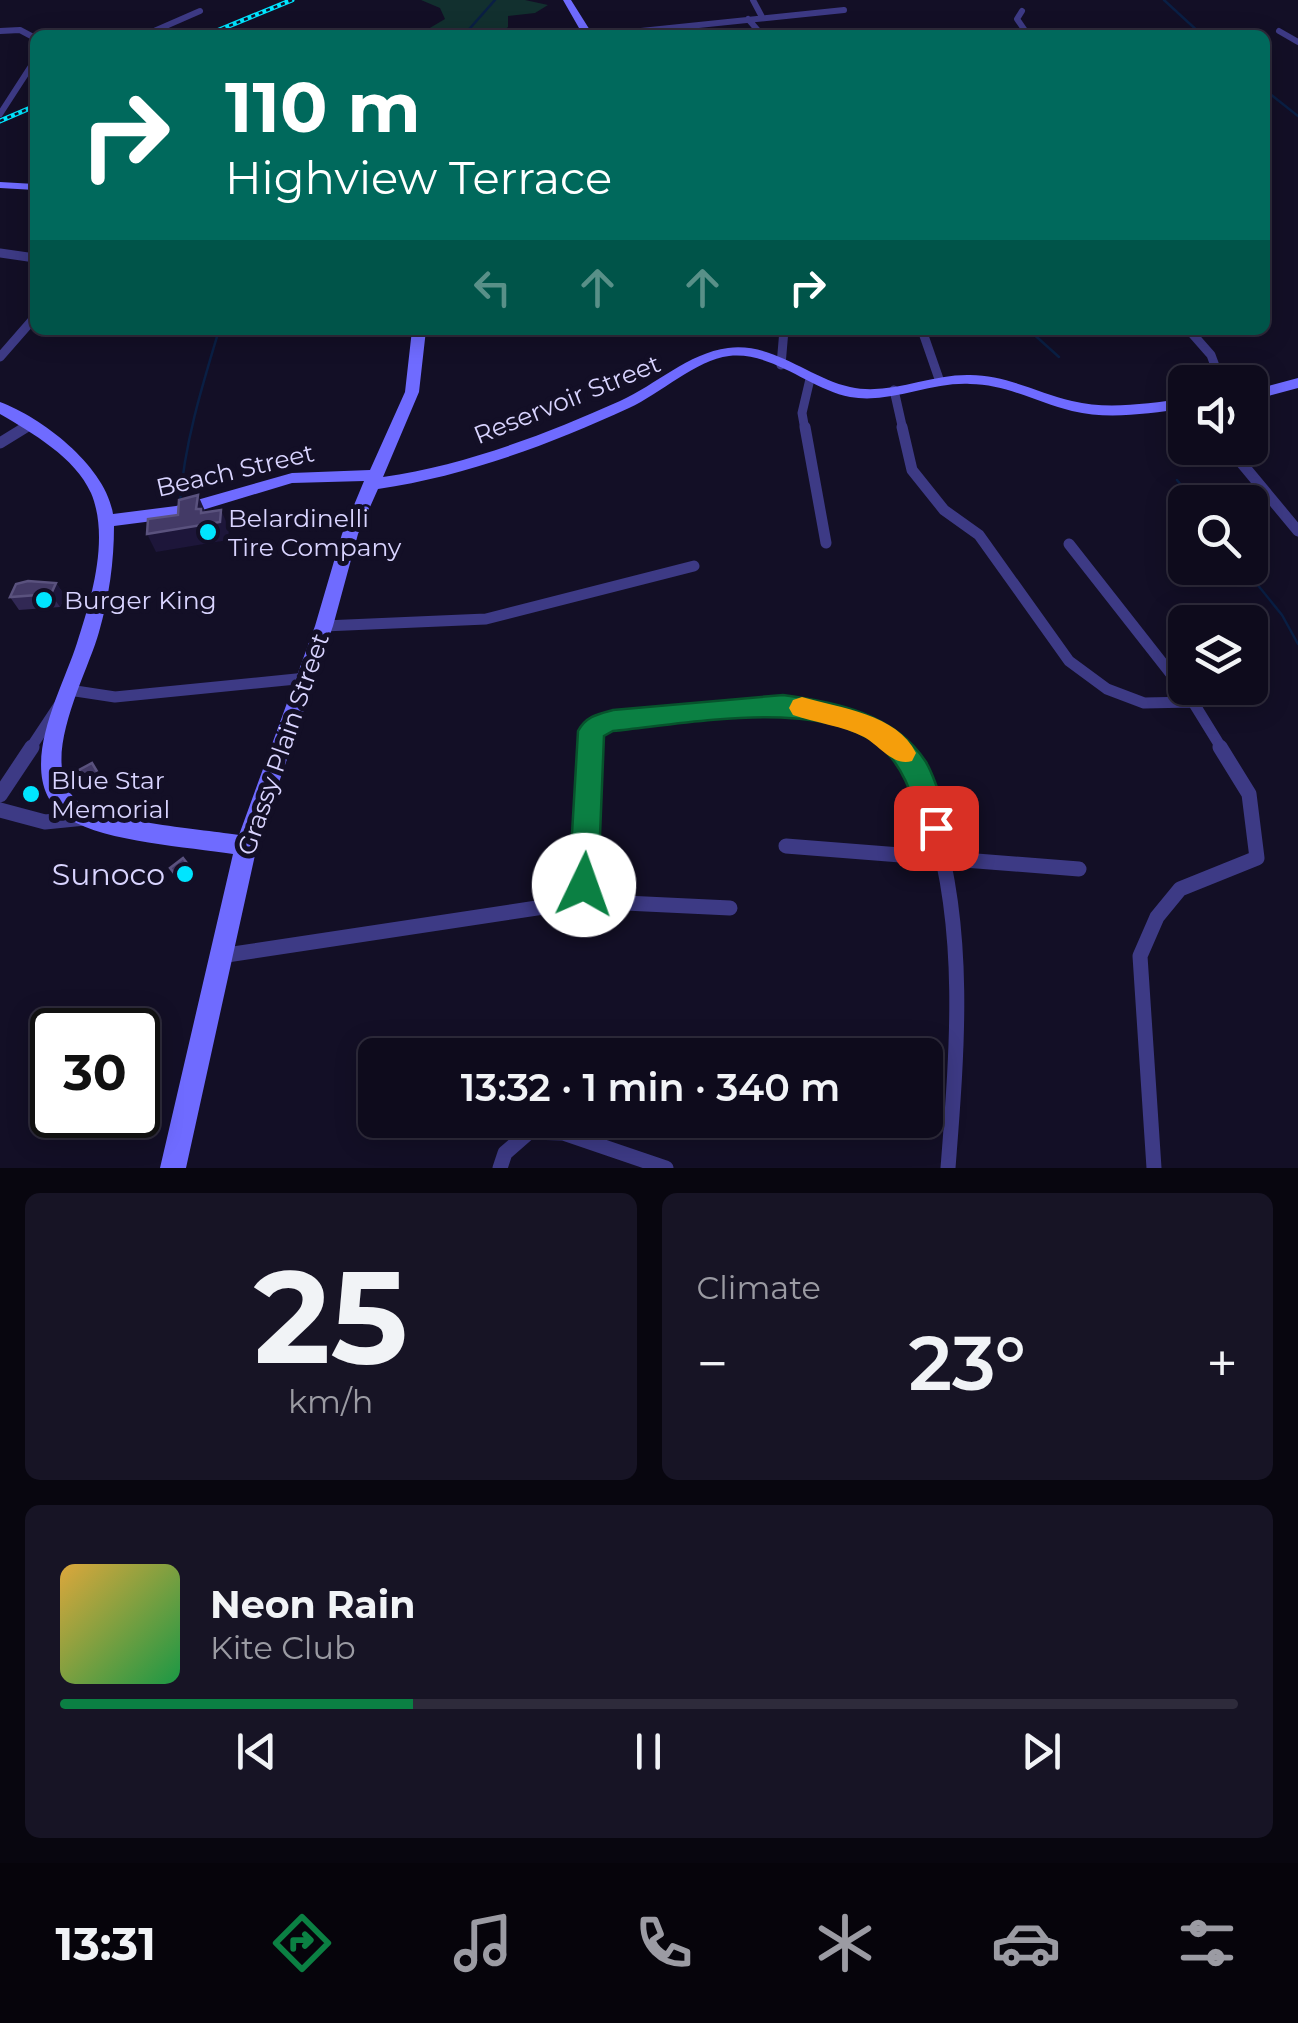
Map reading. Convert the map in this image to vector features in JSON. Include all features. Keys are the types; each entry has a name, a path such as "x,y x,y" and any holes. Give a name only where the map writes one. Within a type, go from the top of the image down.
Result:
{"main road":[{"path":"567,0 585,30"},
{"path":"0,186 30,187"},
{"name":"Grassy Plain Street","path":"173,1168 246,846 371,480 412,392 418,335"},
{"name":"Reservoir Street","path":"371,480 441,473 508,449 627,404 717,354 752,353 810,380 853,393 894,390 938,379 996,382 1088,409 1168,405"},
{"path":"1268,391 1298,383"},
{"path":"0,407 30,425 85,472 96,488 108,521 98,597 56,728 52,776 57,794 85,818 246,846"},
{"name":"Beach Street","path":"108,521 176,512 292,478 371,480"}],"street":[{"path":"753,0 762,17"},
{"path":"666,30 844,10"},
{"path":"156,30 200,11"},
{"path":"1022,11 1017,19 1025,30"},
{"path":"748,18 758,30"},
{"path":"0,31 20,30 30,35"},
{"path":"1279,31 1298,42"},
{"path":"0,114 30,68"},
{"path":"0,253 30,257"},
{"path":"0,357 30,323"},
{"path":"781,365 784,335"},
{"path":"924,335 938,379"},
{"path":"1194,335 1216,365"},
{"path":"810,380 802,413 826,543"},
{"path":"894,390 912,470 944,510 979,535 1069,662 1107,689 1144,703 1168,702"},
{"path":"0,443 30,425"},
{"path":"1244,465 1298,531"},
{"path":"1068,544 1168,671"},
{"path":"324,626 442,622 506,615 652,572 694,566"},
{"path":"0,796 70,690 115,696 306,678"},
{"path":"584,901 591,731 599,724 783,705 824,711 866,726 895,743 916,771 946,857 957,940 958,1028 948,1168"},
{"path":"1154,1168 1140,956 1157,916 1180,889 1257,858 1249,794 1194,705"},
{"path":"0,810 44,822 85,818"},
{"path":"786,846 1079,869"},
{"path":"220,956 584,901 730,908"},
{"path":"500,1168 505,1152 529,1132 563,1133 666,1168"}],"green space":[{"path":"421,0 525,0 548,5 535,13 508,16 505,30 426,30 445,19 440,8"}],"building":[{"path":"198,495 196,509 201,509 201,513 221,510 220,522 147,534 148,519 178,515 179,500"},
{"path":"56,583 51,594 10,597 16,584"},
{"path":"92,763 101,778 88,785 79,770"},
{"name":"Sunoco","path":"183,858 194,872 181,882 170,868"}],"waterway":[{"path":"468,30 495,0"},
{"path":"1164,0 1197,30"},
{"path":"1270,94 1298,116"},
{"path":"180,503 190,438 218,335"},
{"path":"1035,335 1059,357"},
{"path":"1177,480 1181,485"},
{"path":"1258,585 1282,615 1298,644"}],"railway":[{"path":"219,30 292,0"},
{"path":"0,121 30,108"}],"slow traffic":[{"path":"802,708 824,711 866,726 895,743 903,753"}],"place":[{"name":"Belardinelli Tire Company","path":"208,532"},
{"name":"Burger King","path":"44,600"},
{"name":"Blue Star Memorial","path":"31,794"},
{"name":"Sunoco","path":"185,874"}],"route":[{"path":"584,885 591,731 613,720 783,705 824,711 866,726 895,743 916,771 936,828"}]}
